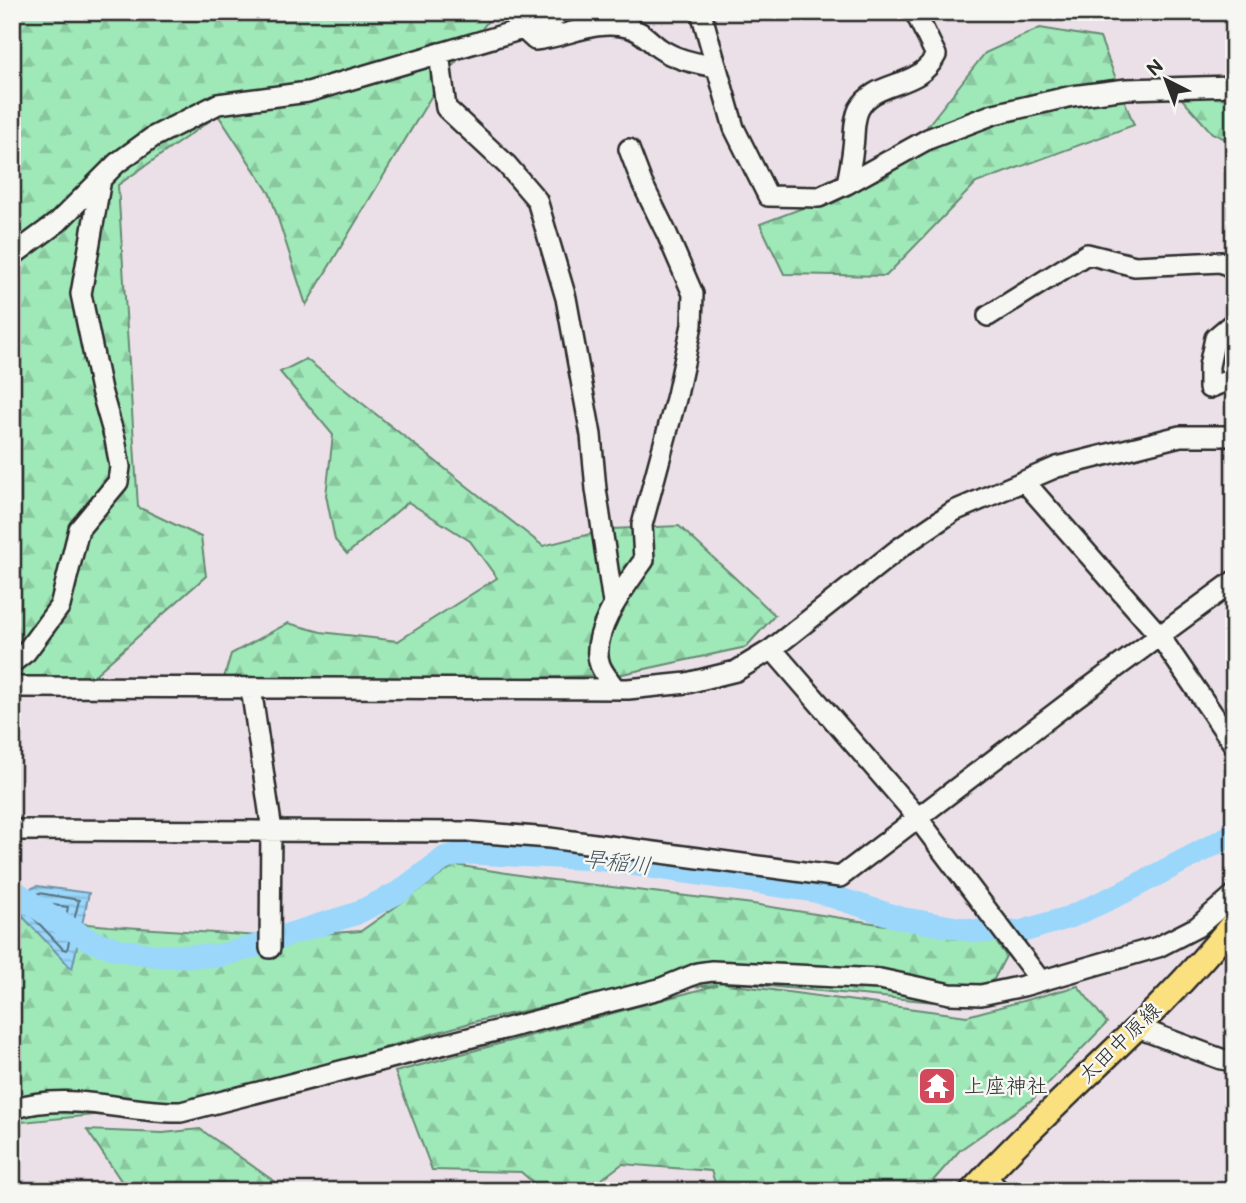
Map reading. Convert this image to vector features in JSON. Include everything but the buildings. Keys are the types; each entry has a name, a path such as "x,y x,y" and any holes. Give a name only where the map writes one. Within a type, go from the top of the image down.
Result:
{"main road":[{"name":"太田中原線","path":"986,1186 1101,1061 1197,968 1234,922"}],"street":[{"path":"12,256 58,222 117,163 153,137 218,104 308,92 523,29 555,17 561,12"},
{"path":"702,12 734,128 768,196 819,197 928,139 994,114 1072,96 1127,89 1234,86"},
{"path":"847,184 855,119 860,107 876,92 923,73 936,55 915,12"},
{"path":"523,29 535,40 594,25 625,26 638,30 659,48 681,60 716,67"},
{"path":"439,53 446,108 522,182 537,200 544,222 566,298 592,435 596,489 613,603"},
{"path":"615,688 599,663 600,636 613,603 644,560 642,525 677,395 692,325 693,294 629,149"},
{"path":"12,663 26,652 60,606 79,529 118,482 120,467 115,439 88,334 81,294 101,179"},
{"path":"988,316 1087,254 1135,265 1221,262 1234,272"},
{"path":"1234,323 1215,338 1209,366 1209,388 1234,378"},
{"path":"12,687 628,690 714,678 736,671 772,649 901,547 954,510 1057,467 1168,438 1234,436"},
{"path":"1024,481 1159,635 1234,745"},
{"path":"12,830 472,832 537,837 840,877 1234,581"},
{"path":"772,649 917,818 1040,980"},
{"path":"251,688 271,824 270,948"},
{"path":"12,1109 53,1100 158,1112 181,1112 659,989 698,973 712,971 880,979 950,994 981,995 1158,947 1196,927 1234,895"},
{"path":"1138,1028 1221,1059 1234,1061"}],"green space":[{"path":"12,12 495,12 438,85 306,305 270,194 218,115 118,185 138,507 201,537 206,576 80,688 12,687"},
{"path":"1040,28 1100,38 1134,125 976,183 886,276 784,274 760,224 888,176 985,53"},
{"path":"1234,90 1234,143 1212,133 1181,98"},
{"path":"306,359 543,546 610,529 679,526 775,615 746,647 618,675 221,688 231,654 288,623 321,632 398,641 497,578 470,541 408,502 347,554 335,540 326,495 333,435 280,372"},
{"path":"455,865 545,879 753,904 885,925 985,926 1006,956 994,979 973,992 945,1003 727,984 967,1016 1078,986 1107,1023 1033,1099 960,1150 924,1191 718,1191 711,1171 622,1164 586,1191 543,1191 521,1172 432,1170 395,1072 717,985 608,993 477,1021 177,1107 12,1123 12,917 275,937 361,931"},
{"path":"200,1129 288,1191 128,1191 87,1130 163,1133"},
{"path":"420,1183 517,1187 519,1191 401,1191"}],"water":[{"path":"37,886 89,893 72,969 24,918 13,896"}],"waterway":[{"name":"早稲川","path":"12,889 91,941 120,950 160,956 218,956 355,914 399,892 446,857 467,853 597,859 815,891 900,918 975,931 1020,932 1070,917 1234,834"}],"place":[{"name":"上座神社","path":"937,1086"}]}
